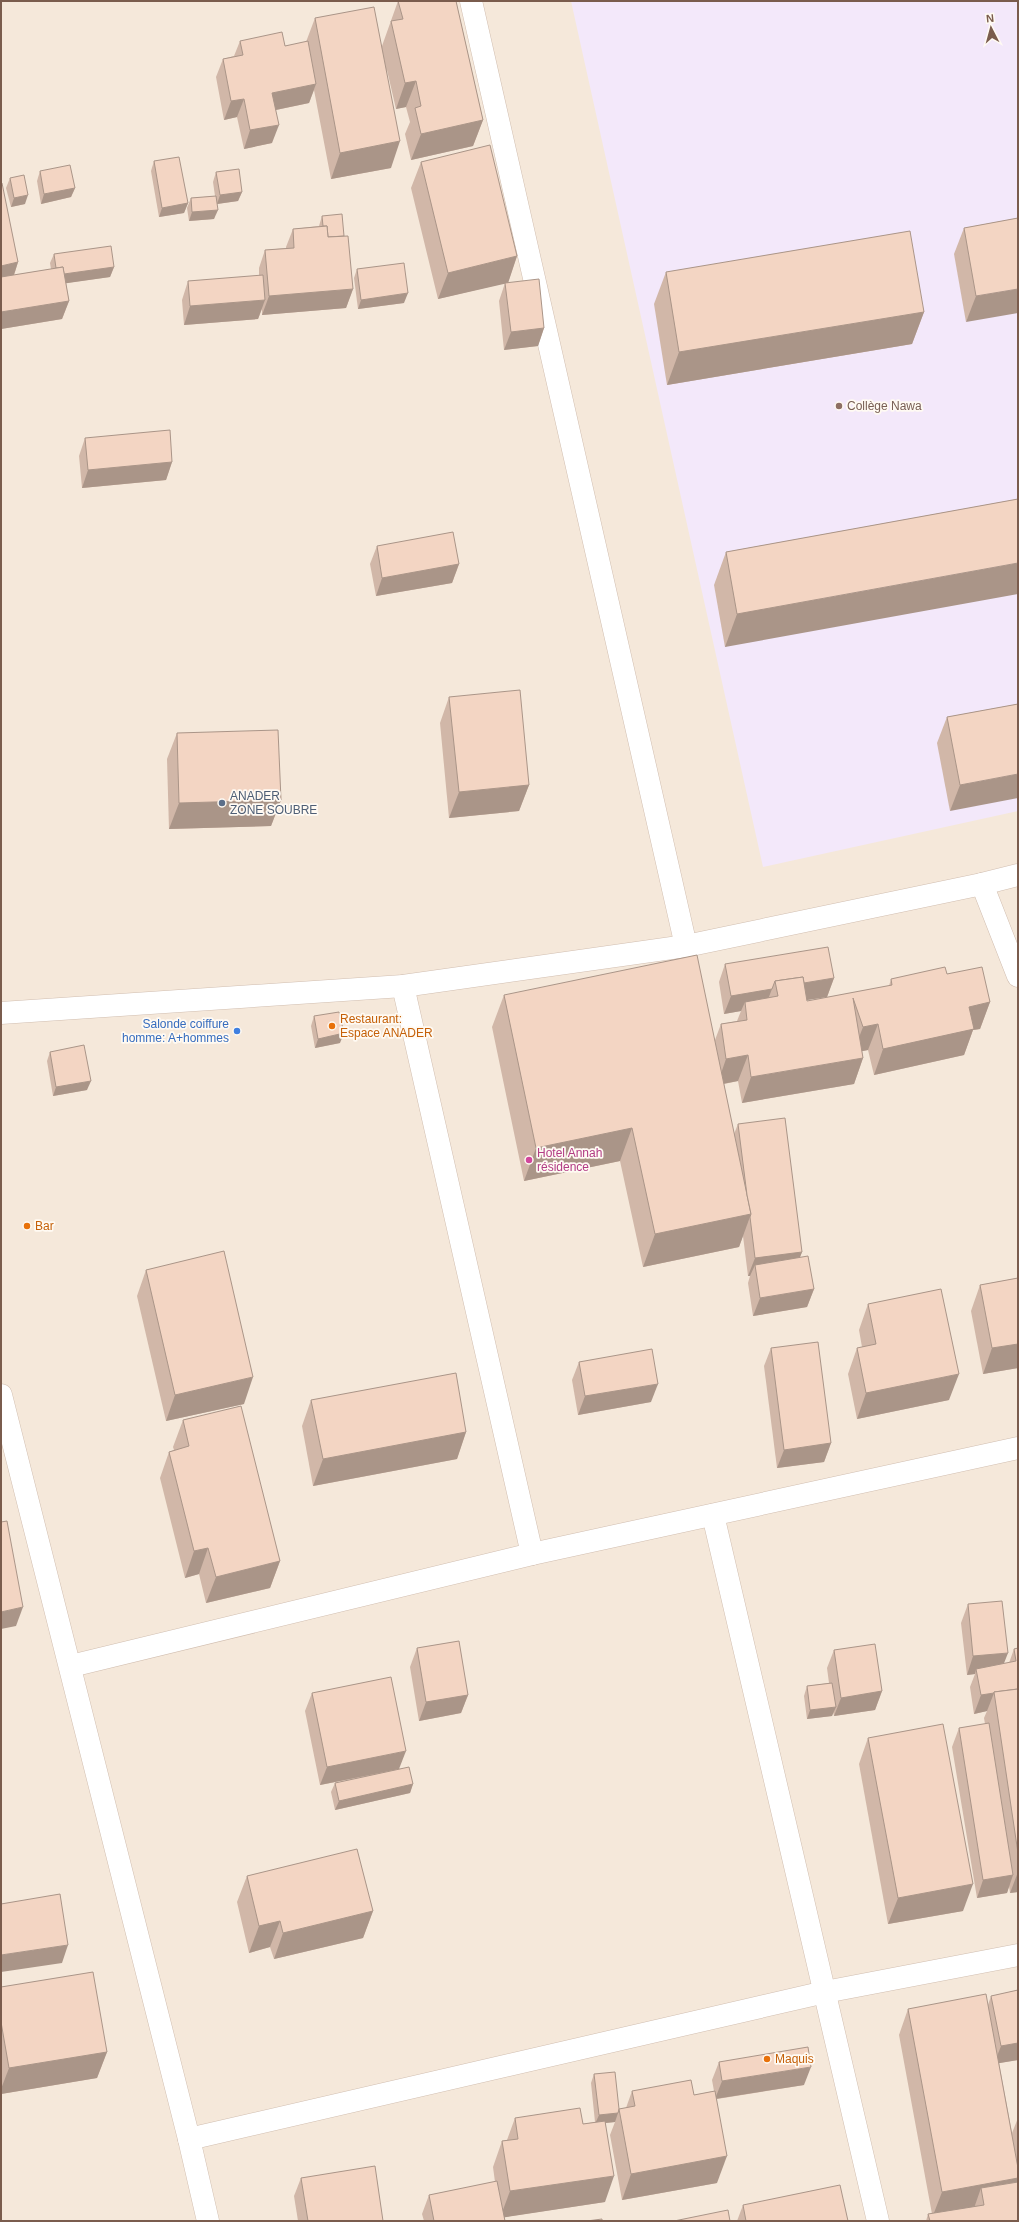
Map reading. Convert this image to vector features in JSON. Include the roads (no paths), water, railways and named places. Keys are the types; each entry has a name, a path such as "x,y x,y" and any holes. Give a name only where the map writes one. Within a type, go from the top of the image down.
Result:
{"street":[{"path":"471,1 686,946"},
{"path":"1,1013 403,986 686,946 1018,876"},
{"path":"982,884 1018,976"},
{"path":"403,986 532,1554"},
{"path":"1,1394 71,1666 189,2139 208,2221"},
{"path":"71,1666 532,1554 1018,1448"},
{"path":"713,1515 878,2221"},
{"path":"189,2139 825,1992 1018,1955"}],"place":[{"name":"Collège Nawa","path":"839,406"},
{"name":"ANADER ZONE SOUBRE","path":"222,803"},
{"name":"Restaurant: Espace ANADER","path":"332,1026"},
{"name":"Salonde coiffure homme: A+hommes","path":"237,1031"},
{"name":"Hotel Annah résidence","path":"529,1160"},
{"name":"Bar","path":"27,1226"},
{"name":"Maquis","path":"767,2059"}]}
